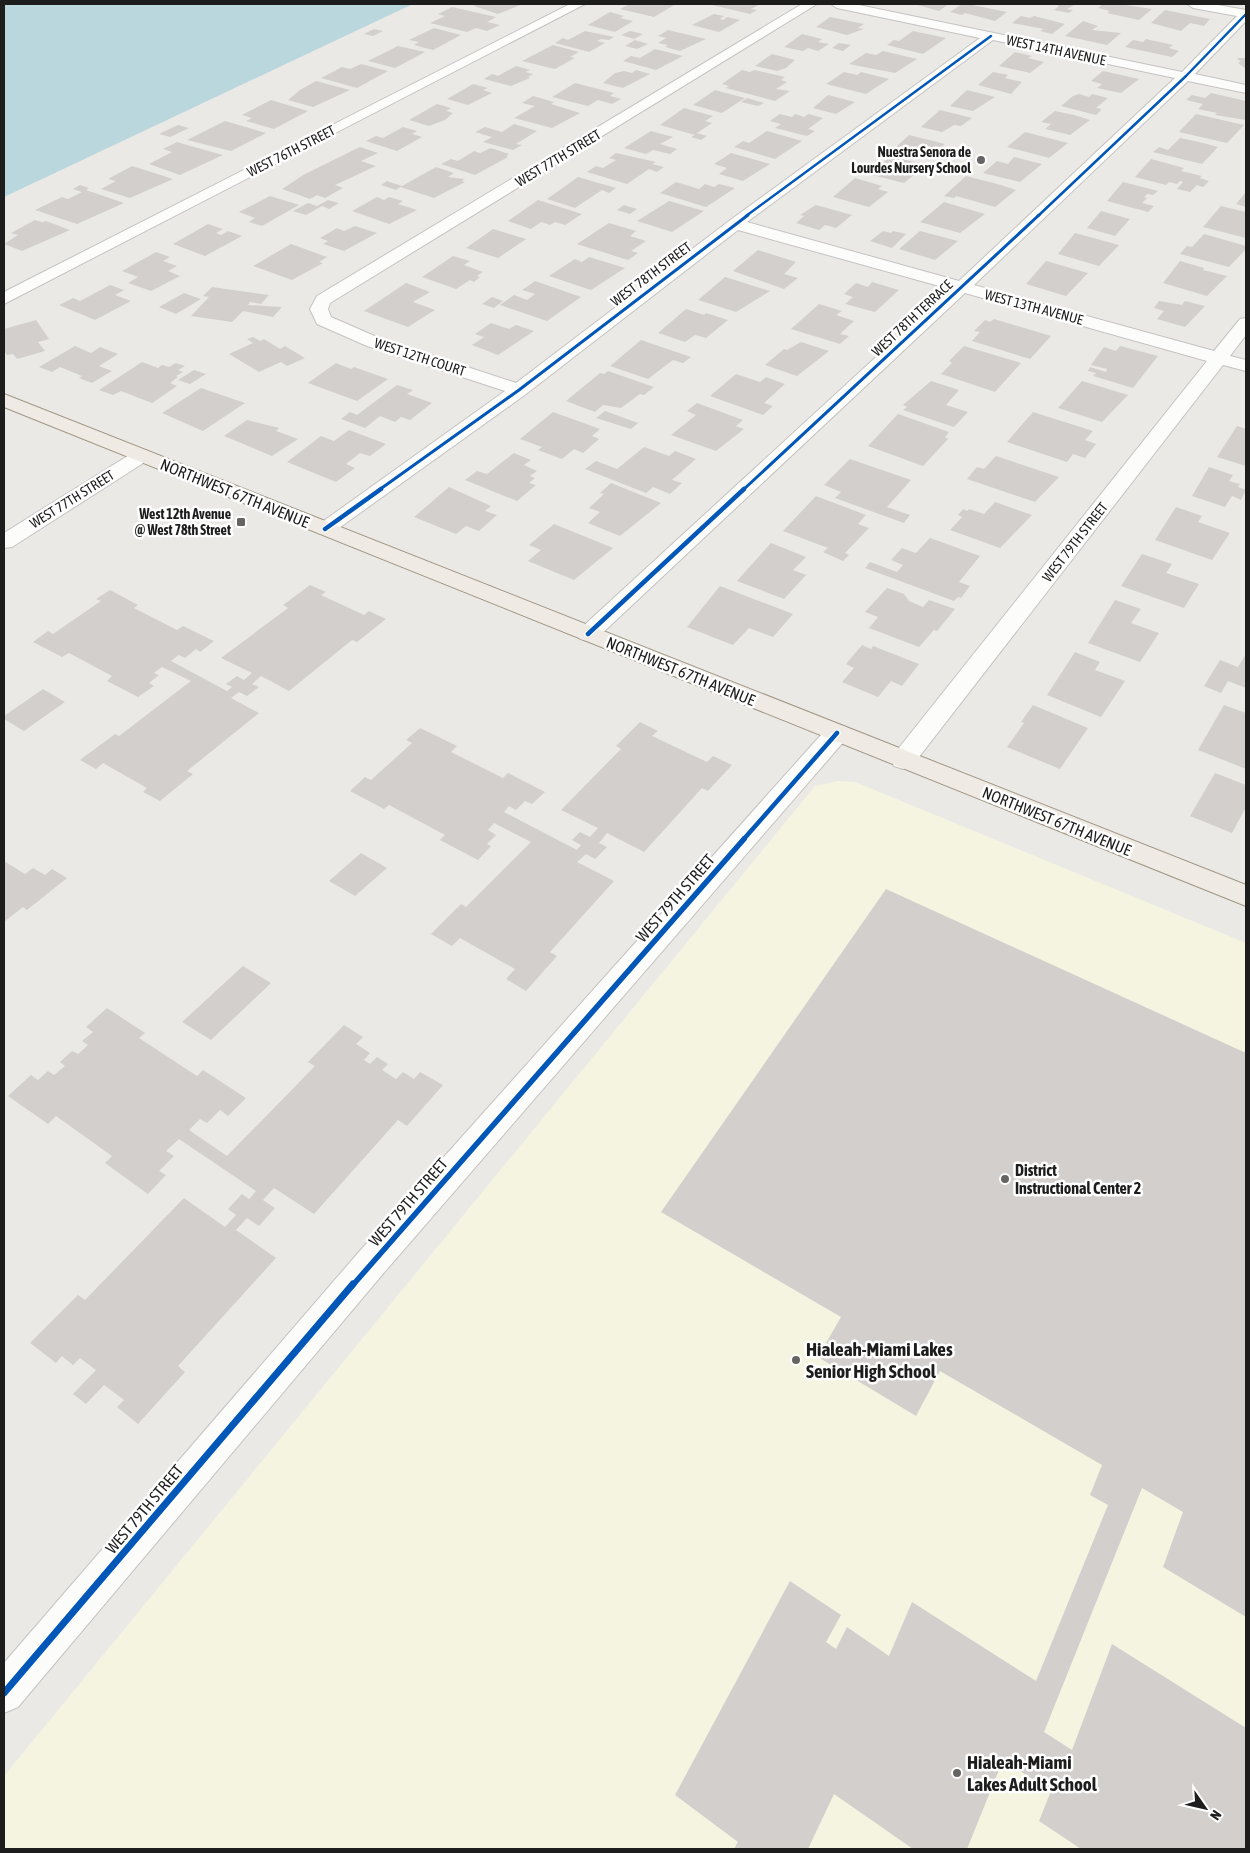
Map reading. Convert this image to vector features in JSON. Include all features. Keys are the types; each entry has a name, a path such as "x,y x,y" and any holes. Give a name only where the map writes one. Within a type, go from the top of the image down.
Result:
{"main road":[{"name":"NORTHWEST 67TH AVENUE","path":"4,400 1246,896"}],"street":[{"name":"WEST 76TH STREET","path":"4,299 579,4"},
{"name":"WEST 77TH STREET","path":"323,320 319,309 323,300 811,4"},
{"name":"WEST 14TH AVENUE","path":"837,4 1246,89"},
{"path":"1193,4 1246,14"},
{"name":"WEST 78TH TERRACE","path":"588,634 1186,76 1246,14"},
{"name":"WEST 78TH STREET","path":"325,529 519,390 735,224 991,36"},
{"name":"WEST 13TH AVENUE","path":"735,224 1246,366"},
{"name":"WEST 12TH COURT","path":"323,320 373,342 519,390"},
{"name":"WEST 79TH STREET","path":"903,760 1246,323"},
{"name":"WEST 77TH STREET","path":"4,542 141,456"},
{"name":"WEST 79TH STREET","path":"4,1693 370,1264 837,733"}],"shaded area":[{"name":"Hialeah-Miami Lakes Senior High School","path":"838,781 855,782 1246,943 1246,1849 4,1849 4,1776 815,786"}],"water":[{"path":"4,4 413,4 4,197"}],"building":[{"path":"478,4 523,4 498,14 474,6"},
{"path":"630,4 676,4 654,17 620,9"},
{"path":"760,4 751,9 757,10 750,14 712,5"},
{"path":"914,4 949,4 939,11"},
{"path":"962,4 1007,12 995,21 965,13 962,15 950,12"},
{"path":"1055,4 1074,5 1067,9 1073,10 1069,13 1054,10 1059,6"},
{"path":"1103,4 1119,4 1152,9 1139,20 1107,13 1110,11 1098,8"},
{"path":"452,7 496,17 487,22 500,25 487,31 476,28 467,32 430,23 445,16 438,14"},
{"path":"1165,10 1210,19 1204,26 1190,23 1181,31 1151,23"},
{"path":"610,12 624,16 620,18 633,21 615,32 588,25"},
{"path":"714,14 724,16 720,19 723,20 727,17 740,20 719,32 692,25"},
{"path":"1021,16 1030,18 1034,16 1065,24 1052,34 1040,31 1044,29 1012,23"},
{"path":"830,17 864,24 858,28 864,29 847,35 816,27"},
{"path":"1083,21 1098,26 1092,30 1121,33 1107,45 1065,36"},
{"path":"434,28 461,35 433,50 414,45 419,42 409,40"},
{"path":"374,29 383,31 373,36 364,34"},
{"path":"668,30 706,39 680,51 665,47 668,45 658,43 666,38 658,36"},
{"path":"585,31 614,37 609,40 601,39 597,41 605,43 589,52 555,43 563,38 568,40"},
{"path":"630,31 643,34 634,39 621,35"},
{"path":"913,31 946,38 923,54 887,45 894,40 899,41"},
{"path":"802,34 822,39 818,42 829,44 818,51 808,48 803,51 784,47"},
{"path":"1146,39 1173,45 1169,48 1179,51 1172,57 1125,47 1133,40 1143,42"},
{"path":"635,40 648,44 637,49 625,46"},
{"path":"839,43 851,45 843,51 832,48"},
{"path":"553,45 579,52 570,57 575,58 555,69 522,61"},
{"path":"398,46 425,52 395,68 368,61"},
{"path":"655,49 683,56 656,70 623,61 631,56 640,58"},
{"path":"883,51 917,59 895,73 849,64 866,53 876,55"},
{"path":"1015,52 1032,56 1028,58 1044,62 1030,73 999,66"},
{"path":"772,54 795,60 786,68 777,71 755,66"},
{"path":"1237,58 1246,58 1246,69 1238,63 1241,62"},
{"path":"361,64 388,71 357,88 321,78 342,67 350,69"},
{"path":"516,66 530,70 525,72 533,74 528,77 530,78 511,86 484,79 492,74 498,76"},
{"path":"636,70 650,74 623,88 603,83 615,73 624,71 632,73"},
{"path":"742,70 750,72 754,70 785,77 781,80 787,82 776,89 790,91 775,101 726,88 729,86 722,84"},
{"path":"1103,71 1139,79 1121,93 1097,88 1102,84 1091,81"},
{"path":"844,72 857,75 861,72 889,79 866,94 826,84"},
{"path":"993,72 1008,75 1005,78 1022,82 1011,94 978,85"},
{"path":"316,81 350,90 313,107 288,100 300,90"},
{"path":"575,83 614,93 610,96 621,99 612,104 598,100 588,106 552,97"},
{"path":"473,84 488,88 483,90 492,93 468,105 447,99"},
{"path":"715,90 745,98 722,113 693,105"},
{"path":"967,90 995,97 973,111 950,106"},
{"path":"1211,93 1246,101 1246,120 1215,115 1217,113 1198,109 1203,104 1186,100 1192,95 1205,98"},
{"path":"1079,94 1089,97 1092,94 1108,98 1096,108 1102,109 1096,115 1061,106 1073,96"},
{"path":"828,95 855,102 836,114 813,108"},
{"path":"533,96 554,102 551,104 580,113 552,128 514,118 535,106 522,103"},
{"path":"747,98 764,103 758,106 741,102"},
{"path":"271,100 308,111 274,129 246,121 252,118 242,115"},
{"path":"437,104 451,108 446,111 453,113 445,120 429,126 409,120"},
{"path":"684,108 713,116 705,121 712,123 697,133 707,136 701,140 691,137 695,135 660,125"},
{"path":"940,110 972,118 961,126 954,125 942,132 921,127"},
{"path":"1055,111 1090,120 1070,135 1045,129 1051,124 1041,122"},
{"path":"780,114 792,117 795,114 804,117 808,114 823,118 808,129 815,131 807,136 775,128 781,124 770,121"},
{"path":"1196,114 1244,125 1227,143 1179,132"},
{"path":"225,121 266,133 231,151 187,140"},
{"path":"514,124 537,131 516,144 522,145 513,150 483,142 492,137 475,132 485,127 502,132"},
{"path":"178,125 189,128 170,137 159,134"},
{"path":"403,127 417,131 412,134 422,137 397,151 366,141 376,136 383,138"},
{"path":"651,131 673,137 660,144 677,149 670,154 653,150 646,154 624,148"},
{"path":"767,131 802,141 775,159 734,147 743,141 749,143"},
{"path":"1025,132 1068,143 1049,158 1007,147"},
{"path":"909,135 945,144 935,152 925,150 918,155 894,149"},
{"path":"1180,138 1218,147 1202,164 1153,152 1159,147 1168,150"},
{"path":"177,142 223,155 180,175 149,164 172,152 163,149"},
{"path":"360,147 378,153 361,161 376,166 335,185 343,188 325,198 317,195 310,199 282,189 305,174"},
{"path":"491,148 509,154 506,156 508,157 475,175 441,164 451,159 458,161 474,151 480,153"},
{"path":"616,153 656,162 652,164 664,167 657,172 649,169 627,184 587,172 596,166 603,168 616,160 609,158"},
{"path":"731,153 770,164 743,181 719,174 727,168 714,164"},
{"path":"891,156 926,165 904,183 860,172 868,166 876,168"},
{"path":"1014,157 1042,164 1020,182 983,173 997,161 1008,164"},
{"path":"1151,159 1184,168 1181,171 1202,176 1200,178 1209,181 1203,187 1197,185 1190,192 1177,189 1183,182 1180,181 1177,184 1169,182 1166,185 1135,177"},
{"path":"132,166 173,179 130,198 101,189 116,181 108,179"},
{"path":"436,167 454,173 448,177 464,179 462,181 465,182 434,198 400,187 396,190 381,185 387,181 402,186"},
{"path":"966,176 1016,190 995,207 956,196 954,198 944,196"},
{"path":"578,177 616,188 609,193 602,190 575,208 547,199"},
{"path":"855,178 882,186 878,189 888,192 869,207 833,197"},
{"path":"676,182 699,189 705,184 714,187 719,184 735,188 706,207 660,193"},
{"path":"1123,182 1158,191 1153,195 1147,194 1144,197 1147,198 1142,203 1154,206 1148,212 1107,201"},
{"path":"80,185 89,188 86,190 124,203 77,224 35,210 62,197 68,199 82,192 73,189"},
{"path":"1246,192 1246,207 1236,204"},
{"path":"270,196 299,205 262,226 249,222 255,218 239,212"},
{"path":"377,197 384,200 389,197 403,201 398,204 417,210 389,224 352,211"},
{"path":"328,200 339,203 329,209 322,206 306,215 293,211 308,203 317,206"},
{"path":"538,200 582,214 565,225 555,222 550,225 541,222 531,229 508,221"},
{"path":"669,201 704,211 672,232 637,221"},
{"path":"944,202 985,214 960,233 920,222"},
{"path":"624,205 637,209 630,214 617,210"},
{"path":"816,205 852,215 836,228 825,225 819,230 796,223 804,216 800,215"},
{"path":"1221,206 1246,212 1246,238 1203,227"},
{"path":"1101,211 1130,219 1115,236 1087,228"},
{"path":"35,220 46,221 70,230 22,251 4,244 18,235 11,233"},
{"path":"609,223 636,231 630,236 646,241 631,251 638,253 628,260 577,244"},
{"path":"208,224 223,229 216,233 221,235 228,231 242,236 205,256 173,244"},
{"path":"355,226 377,233 344,251 323,244 328,241 320,238 337,228 344,231"},
{"path":"493,229 526,239 498,258 466,248"},
{"path":"883,231 906,234 892,248 870,241"},
{"path":"920,231 958,241 935,260 899,249"},
{"path":"1075,233 1119,245 1099,266 1058,254"},
{"path":"1204,234 1246,246 1246,249 1229,267 1180,254 1187,246 1192,247"},
{"path":"291,244 327,257 319,262 323,263 292,280 253,266"},
{"path":"758,250 796,262 784,274 798,278 784,289 733,271"},
{"path":"156,252 170,257 163,261 177,266 168,271 180,276 151,291 128,283 138,277 122,271"},
{"path":"453,256 470,261 464,265 483,272 477,276 480,277 474,282 470,280 456,289 422,277"},
{"path":"589,257 625,268 591,290 549,276 575,259 582,262"},
{"path":"1046,261 1088,273 1066,296 1026,284"},
{"path":"1180,261 1204,268 1203,270 1227,276 1207,296 1163,283"},
{"path":"725,277 770,291 736,312 698,300"},
{"path":"535,281 581,297 547,321 500,305 514,295 527,300 535,294 522,290"},
{"path":"872,282 899,290 875,312 845,304 853,297 844,294 856,283 868,287"},
{"path":"406,283 430,292 413,302 435,310 408,327 364,311"},
{"path":"110,285 124,290 115,295 131,301 95,320 59,305 73,298 80,301"},
{"path":"212,287 269,295 261,304 250,302 248,305 282,307 273,317 243,311 232,322 191,316 209,297 203,296"},
{"path":"184,293 201,299 176,314 159,307"},
{"path":"492,297 503,301 494,308 482,304"},
{"path":"1159,301 1182,305 1185,301 1205,306 1185,327 1157,319 1164,311 1154,308"},
{"path":"819,304 842,311 836,315 854,321 840,334 849,336 840,344 791,329"},
{"path":"686,309 728,320 706,338 695,335 685,342 658,333"},
{"path":"994,319 1051,336 1030,359 972,341 980,332 974,331 985,320 990,322"},
{"path":"36,320 49,339 38,342 45,351 17,359 13,354 7,355 4,351 4,329"},
{"path":"491,323 509,329 516,325 534,331 498,355 472,345 484,337 475,334"},
{"path":"253,337 260,341 264,339 280,349 285,346 305,358 287,366 281,362 259,372 229,354 253,343 247,339"},
{"path":"641,340 691,357 683,363 673,360 648,379 610,366"},
{"path":"801,342 829,351 797,376 765,365 784,349 787,350"},
{"path":"75,346 91,353 100,347 118,354 99,366 112,371 92,383 79,378 82,376 60,367 52,372 39,367"},
{"path":"964,346 1021,363 995,392 941,374 952,363 949,361"},
{"path":"1120,346 1158,356 1133,388 1093,376 1096,373 1088,371 1090,367 1106,372 1107,369 1091,365 1104,347 1116,351"},
{"path":"142,362 158,368 162,365 169,367 176,363 185,366 178,370 183,372 170,383 177,386 152,403 121,391 113,395 99,390"},
{"path":"336,363 388,379 357,401 308,383"},
{"path":"194,370 206,374 190,384 178,380"},
{"path":"608,371 654,387 644,395 640,394 621,408 603,405 595,412 566,401 600,373 604,374"},
{"path":"736,374 760,382 766,377 785,384 764,403 773,406 763,415 710,396"},
{"path":"931,381 959,390 946,405 968,412 954,427 903,410 907,407 903,405"},
{"path":"1082,381 1128,395 1102,422 1058,408"},
{"path":"397,385 413,390 407,394 432,403 410,420 401,417 395,422 380,416 365,428 341,419 350,412 357,415"},
{"path":"201,388 245,403 203,431 162,413"},
{"path":"697,403 743,420 736,426 744,429 716,451 671,435 696,415 687,411"},
{"path":"605,411 638,423 631,429 596,418"},
{"path":"553,412 600,429 592,436 599,439 583,453 574,449 562,459 538,450 542,447 520,439"},
{"path":"1033,412 1093,431 1085,440 1096,444 1085,458 1073,454 1067,462 1007,442"},
{"path":"898,414 949,432 945,437 948,439 923,466 868,446"},
{"path":"247,420 279,428 276,431 298,439 272,456 224,436"},
{"path":"1237,426 1246,429 1246,466 1217,457"},
{"path":"349,430 386,444 370,456 360,453 346,464 355,468 336,482 287,462 321,436 334,441"},
{"path":"644,447 669,456 675,451 696,459 672,480 682,483 670,494 653,487 646,493 585,469 596,461 617,469"},
{"path":"514,453 531,460 524,465 537,471 530,476 535,478 529,483 536,485 517,501 465,480 477,471 487,474"},
{"path":"996,456 1059,477 1035,502 967,479 977,467 984,469"},
{"path":"850,459 911,480 887,507 910,515 904,523 835,498 841,492 824,485"},
{"path":"1209,467 1233,475 1229,481 1240,484 1238,487 1246,490 1241,500 1232,496 1225,507 1192,496"},
{"path":"611,483 661,503 620,536 588,523 600,512 589,508 604,494 600,493"},
{"path":"449,487 491,506 485,511 497,515 479,531 466,526 456,534 414,517"},
{"path":"816,496 866,515 858,524 869,528 845,553 849,555 843,561 823,552 828,548 783,531"},
{"path":"995,502 1032,515 1000,548 950,530 962,517 958,515 963,509 984,514"},
{"path":"1176,507 1202,516 1198,522 1230,533 1212,560 1155,540"},
{"path":"554,524 613,548 574,580 528,561 541,550 529,545"},
{"path":"930,538 980,556 959,582 970,586 961,598 958,597 954,601 865,568 870,562 897,572 903,565 891,560 902,548 916,553"},
{"path":"771,543 806,557 793,570 806,575 784,599 737,581"},
{"path":"1142,554 1172,564 1166,573 1199,584 1184,608 1121,586"},
{"path":"310,585 326,592 321,595 364,615 369,611 386,619 357,642 352,640 289,691 261,676 252,684 259,687 247,696 239,692 231,698 259,713 187,771 193,774 160,801 143,792 147,788 103,763 96,769 80,760 115,734 119,736 191,681 162,667 154,673 159,675 149,683 154,686 138,697 107,681 112,676 69,653 62,657 33,642 48,631 53,634 101,601 96,599 110,590 138,605 134,608 177,630 183,626 214,641 200,652 196,649 185,658 179,655 171,661 227,691 232,687 226,684 237,676 244,680 252,673 221,658 288,608 283,605"},
{"path":"720,586 793,614 773,637 749,628 733,645 687,627"},
{"path":"887,588 904,594 909,601 923,607 929,600 955,609 937,631 934,630 919,647 869,628 878,617 865,612"},
{"path":"1115,600 1141,609 1131,623 1159,633 1140,662 1088,643"},
{"path":"862,645 871,649 873,646 919,664 902,686 891,681 878,697 842,682 854,668 846,664"},
{"path":"1075,652 1100,662 1095,670 1125,681 1101,717 1047,695"},
{"path":"1246,654 1246,688 1228,681 1221,693 1204,686 1220,660 1238,667"},
{"path":"43,689 65,702 24,731 4,719 4,716"},
{"path":"1033,705 1088,728 1060,769 1007,747 1024,723 1021,722"},
{"path":"1224,705 1246,713 1246,769 1198,750"},
{"path":"640,722 658,731 652,736 707,762 713,756 732,765 708,791 702,788 644,852 607,833 599,843 607,847 595,859 586,854 577,862 614,881 550,952 557,956 526,991 506,979 515,969 460,938 452,946 431,934 461,904 466,907 531,842 494,823 488,830 496,835 487,844 491,846 478,860 440,840 445,835 389,805 384,809 350,791 365,777 371,780 412,743 406,740 420,728 457,746 451,752 503,778 508,773 545,792 532,804 525,801 516,810 509,806 504,812 577,850 581,845 572,840 580,832 590,837 598,828 561,810 621,749 616,746"},
{"path":"1215,773 1246,785 1246,807 1232,833 1190,816"},
{"path":"361,853 387,868 355,896 329,881"},
{"path":"4,861 25,874 33,868 45,875 52,869 67,878 27,910 23,907 4,922"},
{"path":"886,889 1246,1053 1246,1617 1163,1567 1183,1512 1142,1488 1044,1732 1072,1750 1112,1644 1246,1728 1246,1849 1081,1849 1039,1821 1051,1791 1003,1760 967,1849 913,1849 834,1794 808,1849 734,1849 738,1842 675,1795 790,1581 841,1615 826,1642 836,1649 847,1627 889,1656 912,1602 1036,1681 1108,1505 1090,1495 1102,1465 940,1371 916,1416 818,1357 841,1317 661,1212"},
{"path":"243,966 271,983 211,1040 182,1022"},
{"path":"107,1008 145,1033 139,1038 197,1076 203,1070 246,1098 228,1116 220,1110 207,1123 200,1119 189,1130 227,1156 315,1066 308,1062 344,1025 363,1037 356,1044 370,1053 364,1060 370,1064 377,1057 388,1064 382,1070 396,1079 403,1072 414,1079 420,1072 443,1085 407,1126 398,1120 314,1214 274,1188 263,1200 275,1208 259,1226 247,1218 236,1230 276,1258 178,1366 185,1372 138,1424 117,1407 124,1400 104,1385 86,1404 73,1394 96,1370 80,1358 73,1365 62,1356 56,1363 30,1343 78,1295 85,1300 184,1198 225,1227 236,1215 228,1209 242,1194 249,1199 256,1191 179,1139 166,1151 174,1156 159,1171 166,1175 148,1194 105,1163 112,1156 56,1116 48,1124 8,1096 31,1075 38,1080 48,1071 54,1075 65,1066 60,1062 72,1051 78,1054 88,1045 82,1041 93,1032 86,1027"}],"cycle path":[{"path":"588,634 1186,76 1246,14"},
{"path":"325,529 519,390 735,224 991,36"},
{"path":"4,1693 370,1264 837,733"}],"place":[{"name":"Nuestra Senora de Lourdes Nursery School","path":"981,160"},
{"name":"West 12th Avenue @ West 78th Street","path":"241,522"},
{"name":"District Instructional Center 2","path":"1005,1179"},
{"name":"Hialeah-Miami Lakes Senior High School","path":"796,1360"},
{"name":"Hialeah-Miami Lakes Adult School","path":"957,1773"}]}
